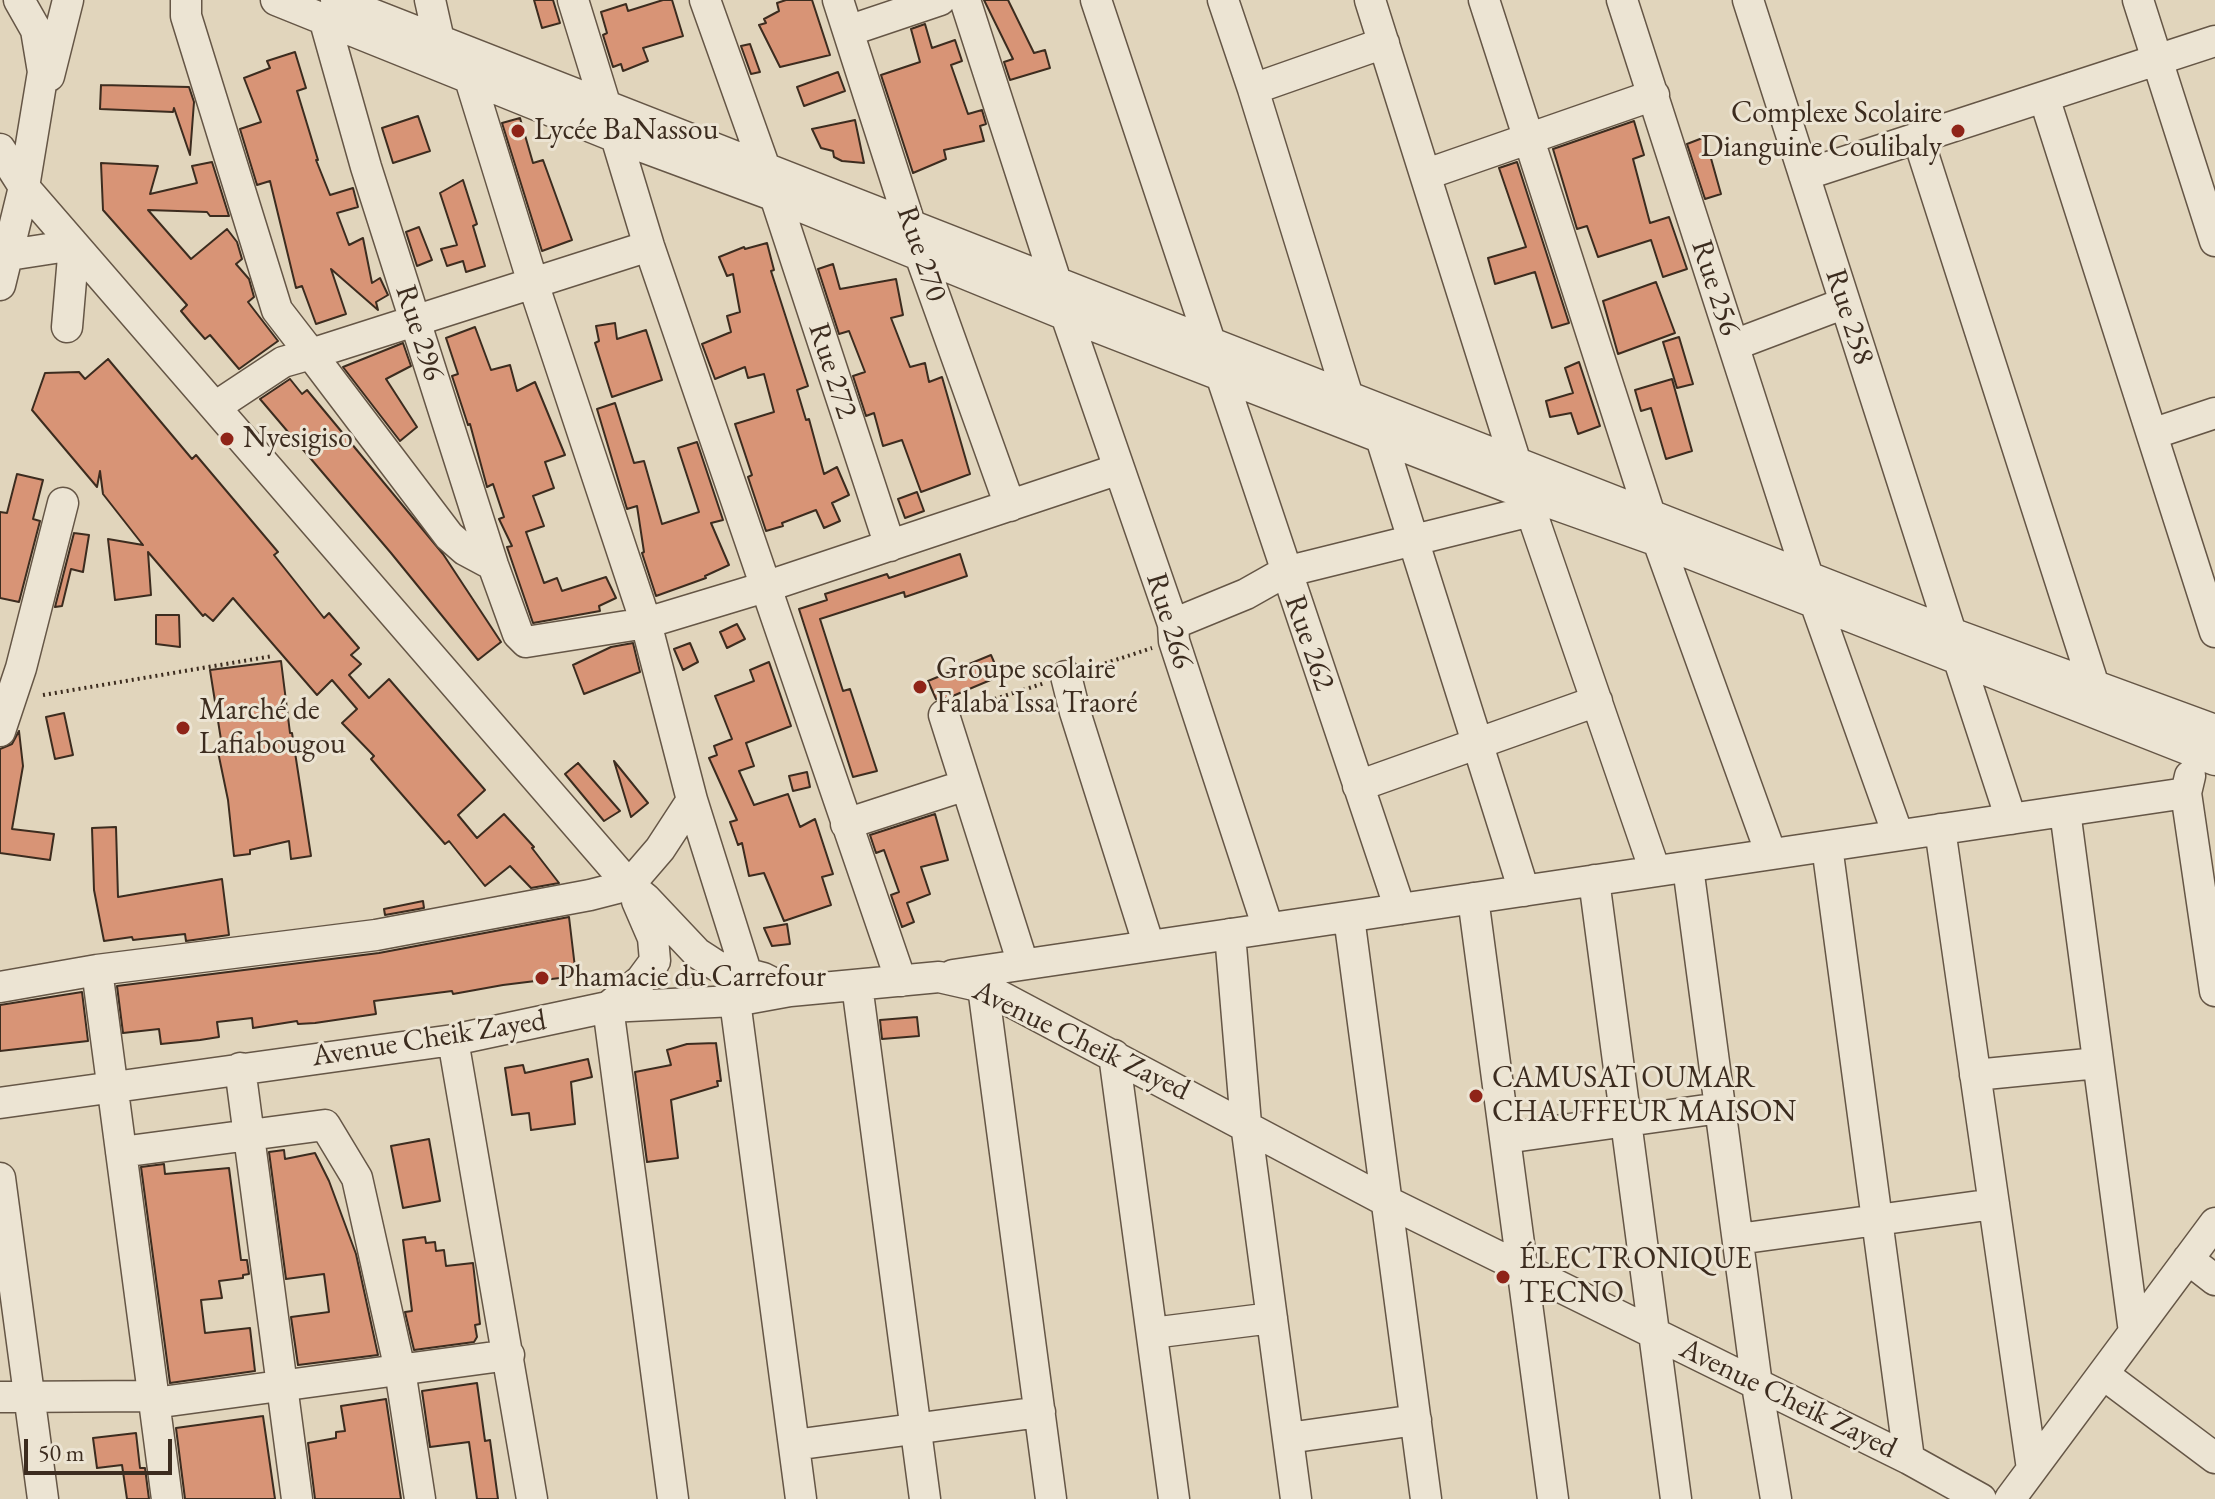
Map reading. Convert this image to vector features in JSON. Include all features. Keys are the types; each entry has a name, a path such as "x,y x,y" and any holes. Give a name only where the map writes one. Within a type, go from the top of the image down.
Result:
{"street":[{"path":"19,0 36,30 43,72 27,174"},
{"path":"0,285 68,0"},
{"path":"186,0 186,16 277,310 449,536 465,550 493,565"},
{"path":"276,0 330,9 439,40 473,67 606,107 770,183 916,241 1057,285 1348,397 1517,463 1654,528 2207,742"},
{"path":"430,0 439,40"},
{"path":"573,0 606,107"},
{"name":"Rue 272","path":"705,0 770,183 890,546"},
{"name":"Rue 270","path":"838,0 916,241 1010,506"},
{"path":"848,31 940,0"},
{"path":"965,0 1057,285"},
{"path":"1096,0 1211,345"},
{"path":"1223,0 1348,397"},
{"path":"1370,0 1529,502 1655,871"},
{"path":"1484,0 1654,528 1771,854"},
{"name":"Rue 256","path":"1622,0 1812,591 1898,835"},
{"name":"Rue 258","path":"1748,0 2011,819"},
{"path":"2138,0 2215,241"},
{"path":"330,9 473,67 616,137 770,183"},
{"name":"Rue 296","path":"330,9 366,167 493,565 518,634 526,642 646,623"},
{"path":"1804,175 2215,41"},
{"path":"1253,89 1384,43"},
{"path":"473,67 533,283 646,623 741,988 801,1499"},
{"path":"1427,174 1654,95"},
{"path":"2044,97 2215,632"},
{"path":"616,137 649,246 901,981"},
{"path":"1918,138 2094,686"},
{"path":"0,149 27,174 74,245 629,885 697,953 741,988"},
{"path":"916,241 1066,315 1381,438 1529,502 1654,528"},
{"path":"9,255 74,245"},
{"path":"67,327 74,245"},
{"path":"215,407 283,362 649,246"},
{"path":"1734,345 1845,303"},
{"name":"Rue 266","path":"1066,315 1173,624 1174,641 1268,928"},
{"name":"Rue 262","path":"1221,375 1400,909"},
{"path":"2152,434 2215,413"},
{"path":"1381,438 1524,891"},
{"path":"646,623 765,587 1119,469"},
{"path":"1173,624 1246,594 1285,572 1412,540 1529,502"},
{"path":"0,731 21,668 63,503"},
{"path":"1955,647 2094,686 2207,742"},
{"path":"1066,676 1149,946"},
{"path":"1358,786 1597,701"},
{"path":"944,715 1023,964"},
{"path":"2207,742 2186,793 2215,991"},
{"path":"846,824 966,785"},
{"path":"939,977 2186,793"},
{"path":"0,987 97,970 376,935 629,885 660,849 692,800"},
{"path":"2065,811 2134,1332"},
{"path":"1940,829 2032,1469"},
{"path":"1827,846 1909,1459"},
{"path":"1688,867 1757,1385 1776,1499"},
{"path":"1594,880 1676,1499"},
{"path":"629,885 653,938 655,961 641,980 608,1007 673,1499"},
{"path":"1473,898 1553,1499"},
{"path":"1349,917 1426,1499"},
{"path":"1230,934 1246,1124 1296,1499"},
{"path":"97,970 167,1499"},
{"name":"Avenue Cheik Zayed","path":"0,1103 453,1040 608,1007 741,988 790,991 939,977 983,987 1386,1201 1909,1459 1981,1499"},
{"path":"857,985 925,1499"},
{"path":"983,987 1051,1499"},
{"path":"453,1040 532,1499"},
{"path":"1114,1055 1174,1499"},
{"path":"1975,1075 2098,1063"},
{"path":"240,1068 297,1499"},
{"path":"1505,1138 1720,1108"},
{"path":"121,1152 325,1125 357,1178 400,1370 420,1499"},
{"path":"0,1178 14,1396 43,1499"},
{"path":"1738,1239 1994,1204"},
{"path":"2010,1499 2215,1223"},
{"path":"2188,1259 2215,1280"},
{"path":"1152,1333 1272,1318"},
{"path":"14,1396 154,1399 282,1386 509,1355"},
{"path":"2103,1374 2215,1458"},
{"path":"794,1445 1040,1412"},
{"path":"1288,1438 1416,1420"}],"path":[{"path":"43,695 273,656"}],"building":[{"path":"534,0 553,0 560,23 542,28"},
{"path":"672,0 683,36 643,48 648,61 623,71 621,64 613,67 603,35 607,33 601,12 626,4 628,11"},
{"path":"812,0 830,55 780,67 759,25 779,11 777,3"},
{"path":"984,0 1008,0 1034,53 1045,50 1050,68 1010,80 1004,62 1013,59"},
{"path":"925,24 932,48 955,40 962,61 951,65 968,114 982,110 986,124 980,126 984,141 944,150 946,159 913,173 881,75 920,62 911,29"},
{"path":"750,44 760,72 751,74 741,46"},
{"path":"295,52 306,88 297,91 316,160 330,195 353,188 358,207 337,213 349,245 363,238 372,283 380,278 388,295 376,302 378,310 331,269 346,314 316,324 302,286 296,288 270,181 257,185 240,129 261,122 244,78 270,68 267,61"},
{"path":"838,72 845,91 804,106 797,87"},
{"path":"101,85 189,87 194,102 190,155 174,108 173,112 100,109"},
{"path":"418,116 430,151 393,163 382,128"},
{"path":"520,118 533,163 543,160 572,240 542,251 502,123"},
{"path":"855,120 864,163 842,161 834,157 833,151 821,148 812,129"},
{"path":"1634,121 1644,155 1633,159 1650,223 1669,217 1687,269 1663,277 1651,240 1598,257 1587,226 1577,229 1553,149"},
{"path":"1705,137 1721,194 1705,199 1687,144"},
{"path":"212,162 229,216 148,210 191,259 227,229 237,242 242,259 236,264 249,279 254,297 248,302 278,341 239,369 210,335 205,339 191,323 181,311 187,305 103,210 101,163 158,166 150,194 197,183 192,166"},
{"path":"1517,162 1569,323 1552,328 1535,272 1495,284 1488,258 1526,247 1499,168"},
{"path":"463,180 477,224 473,226 485,266 466,272 463,261 447,266 441,249 457,245 440,193"},
{"path":"419,227 432,260 417,266 406,232"},
{"path":"767,243 774,270 771,271 808,386 797,390 806,420 809,419 824,474 837,467 849,495 832,503 840,521 824,528 816,510 766,531 735,424 774,412 764,374 748,378 745,367 715,379 702,344 731,332 727,316 740,312 733,274 727,276 719,257 744,247"},
{"path":"833,264 840,289 896,279 903,315 891,318 910,367 925,363 929,382 942,377 970,474 921,492 902,440 883,446 874,413 866,416 853,376 865,372 849,331 839,334 818,269"},
{"path":"1656,282 1675,333 1618,354 1603,301"},
{"path":"615,323 617,339 646,330 662,380 612,397 595,343 599,341 596,326"},
{"path":"475,327 491,370 510,365 517,391 535,382 565,455 545,462 554,488 533,496 544,526 526,532 544,583 557,578 562,591 606,577 616,598 599,606 600,611 533,623 507,547 512,546 499,519 504,517 493,484 487,487 470,424 452,376 458,374 446,338"},
{"path":"1679,337 1693,384 1677,388 1663,342"},
{"path":"403,343 411,366 386,379 417,427 400,441 343,367"},
{"path":"108,359 192,459 196,455 278,552 274,555 324,618 329,613 359,648 351,655 361,664 349,675 369,698 389,679 485,790 458,815 477,838 504,814 534,847 559,883 531,888 510,866 485,886 449,841 445,844 371,759 374,756 342,723 357,709 332,680 317,695 233,598 213,621 205,614 203,616 148,552 151,595 115,600 108,539 143,545 103,494 100,471 97,487 32,410 45,373 79,372 85,379"},
{"path":"1579,362 1600,426 1578,434 1571,413 1550,417 1546,401 1573,393 1565,368"},
{"path":"290,379 302,394 307,390 443,554 501,642 478,660 260,399"},
{"path":"1672,379 1692,451 1666,459 1651,408 1641,411 1635,390"},
{"path":"615,403 634,463 644,461 662,524 699,512 678,448 697,442 723,520 711,523 729,565 706,578 656,596 642,553 637,506 627,509 597,409"},
{"path":"17,474 43,480 33,519 40,521 19,602 0,598 0,512 7,513"},
{"path":"917,492 924,511 905,518 898,499"},
{"path":"74,533 89,535 83,572 71,569 62,606 55,607"},
{"path":"960,554 967,576 905,597 904,592 820,619 843,691 850,689 877,771 853,777 799,609 827,600 825,594 887,574 889,578"},
{"path":"156,615 179,615 180,647 156,644"},
{"path":"737,624 745,639 727,648 720,632"},
{"path":"633,643 640,672 584,694 573,665 611,647"},
{"path":"690,643 698,662 683,670 674,649"},
{"path":"991,655 1000,676 948,698 936,699 928,681"},
{"path":"281,661 311,856 291,859 289,841 234,856 228,800 217,747 222,746 210,670"},
{"path":"769,662 791,726 746,743 754,766 739,771 754,805 788,794 800,827 815,819 833,874 822,877 831,905 784,921 764,873 749,876 742,843 738,845 730,822 737,820 709,758 717,755 714,746 732,739 715,696 754,681 750,670"},
{"path":"64,713 73,755 55,759 46,717"},
{"path":"19,731 23,766 12,829 54,834 50,860 0,853 0,749 12,744"},
{"path":"614,761 648,803 631,817"},
{"path":"578,763 620,811 604,821 565,774"},
{"path":"807,772 810,787 793,791 789,776"},
{"path":"935,814 948,860 921,867 930,894 907,903 914,922 902,927 891,895 899,892 884,850 876,853 870,835"},
{"path":"116,827 118,897 222,879 229,935 186,941 185,934 104,941 94,890 92,828"},
{"path":"423,901 424,908 385,915 384,909"},
{"path":"569,917 576,976 453,994 452,991 374,1001 376,1014 315,1023 298,1024 297,1021 253,1028 252,1018 217,1022 219,1037 200,1040 161,1044 159,1029 123,1033 117,986 379,953"},
{"path":"787,924 790,944 772,946 764,928"},
{"path":"82,992 88,1041 0,1051 0,1005"},
{"path":"917,1017 919,1036 882,1039 880,1020"},
{"path":"716,1043 721,1081 717,1081 718,1086 671,1100 678,1158 647,1162 635,1072 671,1065 667,1050 687,1044"},
{"path":"588,1059 592,1077 571,1082 575,1124 531,1130 529,1113 512,1115 505,1068 523,1065 525,1073"},
{"path":"429,1139 440,1201 403,1208 391,1146"},
{"path":"284,1150 285,1159 315,1153 329,1181 356,1254 378,1355 298,1365 291,1317 329,1312 324,1274 286,1279 269,1152"},
{"path":"164,1164 165,1174 229,1168 241,1260 247,1260 249,1274 243,1275 243,1278 219,1281 222,1298 201,1300 205,1333 250,1328 255,1371 170,1383 141,1167"},
{"path":"425,1237 426,1243 435,1242 436,1251 444,1250 446,1266 473,1263 480,1324 475,1325 477,1337 474,1342 414,1350 405,1312 412,1311 403,1240"},
{"path":"477,1383 485,1441 490,1440 498,1499 477,1499 469,1442 430,1447 422,1391"},
{"path":"386,1399 401,1499 315,1499 308,1443 336,1438 336,1432 345,1431 341,1406"},
{"path":"263,1416 275,1499 185,1499 176,1428"},
{"path":"136,1433 140,1468 145,1468 149,1499 127,1499 122,1465 97,1468 93,1438"}],"place":[{"name":"Lycée BaNassou","path":"518,131"},
{"name":"Complexe Scolaire Dianguine Coulibaly","path":"1958,131"},
{"name":"Nyesigiso","path":"227,439"},
{"name":"Groupe scolaire Falaba Issa Traoré","path":"920,687"},
{"name":"Marché de Lafiabougou","path":"183,728"},
{"name":"Phamacie du Carrefour","path":"542,978"},
{"name":"CAMUSAT OUMAR CHAUFFEUR MAISON","path":"1476,1096"},
{"name":"ÉLECTRONIQUE TECNO","path":"1503,1277"}]}
